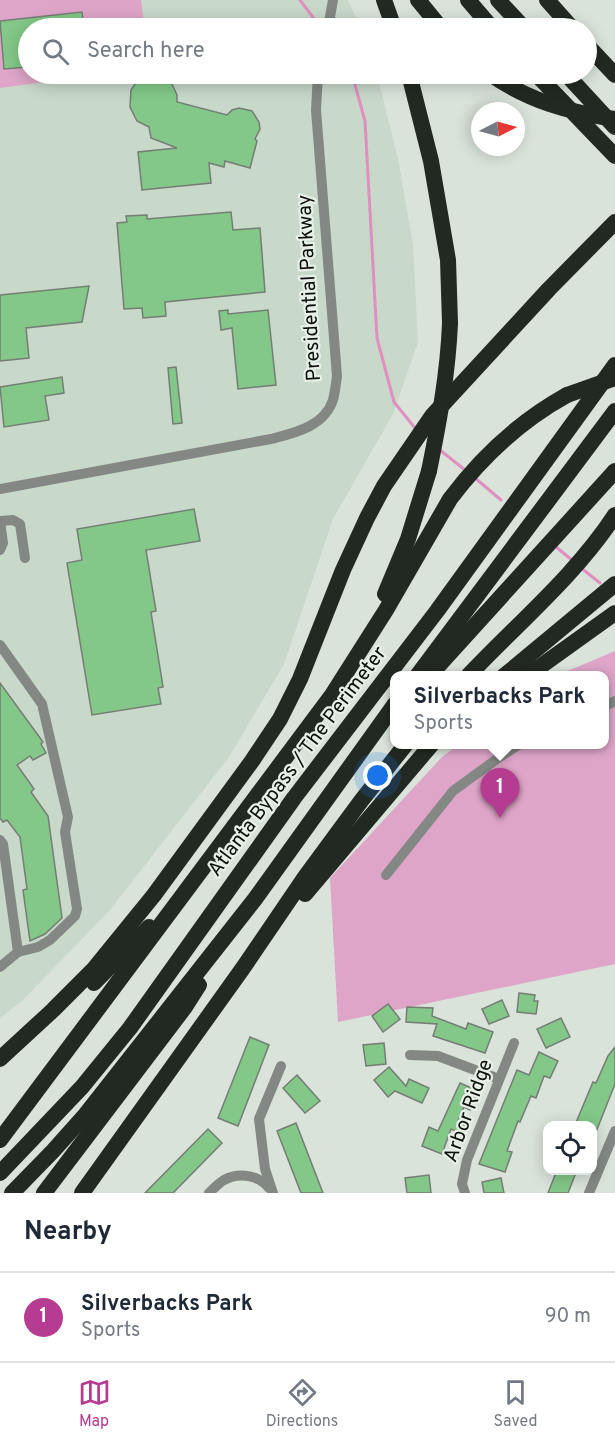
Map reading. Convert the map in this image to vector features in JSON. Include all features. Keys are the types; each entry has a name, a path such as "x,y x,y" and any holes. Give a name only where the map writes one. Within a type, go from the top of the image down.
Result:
{"highway":[{"path":"384,0 390,18"},
{"path":"468,0 483,18"},
{"path":"498,0 515,18"},
{"path":"547,0 563,18"},
{"path":"421,5 432,18"},
{"path":"597,56 615,75"},
{"path":"332,695 388,588 408,539 429,471 441,414 449,356 448,260 431,162 412,84"},
{"path":"505,84 543,102 584,114 615,119"},
{"path":"546,84 615,156"},
{"path":"575,84 615,128"},
{"path":"0,1059 93,970 154,895 252,761 280,719 300,679 343,570 367,518 384,486 432,416 542,296 615,222"},
{"name":"Atlanta Bypass / The Perimeter","path":"391,671 615,365"},
{"path":"0,1140 332,695 360,654 450,499 468,475 519,426 551,404 567,395 615,378"},
{"path":"420,671 615,411"},
{"path":"433,671 615,471"},
{"path":"473,671 575,568 602,536 615,515"},
{"path":"509,671 615,584"},
{"path":"533,671 615,613"},
{"name":"Atlanta Bypass / The Perimeter","path":"0,1173 82,1087 130,1028 294,798 390,672"},
{"path":"12,1193 86,1114 255,898 390,711"},
{"path":"369,739 390,716"},
{"path":"82,1193 354,811 402,749"},
{"path":"243,968 428,749"},
{"path":"390,795 439,749"},
{"path":"0,1059 58,1018 195,878"},
{"path":"44,1193 185,1007 255,898"}],"street":[{"path":"330,18 333,0"},
{"name":"Presidential Parkway","path":"0,489 271,439 303,430 322,417 332,401 337,376 316,110 317,84"},
{"path":"0,550 3,543 0,522 13,520 20,524 25,558"},
{"path":"0,645 42,704 68,817 65,832 77,909 75,916 66,926 39,948 18,952 0,967"},
{"path":"386,875 453,791 512,749"},
{"path":"0,840 3,844 18,952"},
{"name":"Arbor Ridge","path":"465,1193 462,1184 467,1160 514,1043"},
{"path":"410,1055 438,1056 499,1079"},
{"path":"208,1193 225,1179 246,1176 261,1180 273,1193 265,1169 259,1119 281,1066"},
{"path":"589,1193 615,1131"}],"shaded area":[{"path":"0,0 348,0 356,18 18,18 18,84 379,84 398,159 413,245 418,342 393,414 333,519 284,664 229,757 110,910 22,1001 0,1018"},
{"path":"0,0 141,0 144,18 18,18 18,84 30,84 0,88"},
{"path":"615,651 615,964 338,1022 330,878 442,757 453,749 609,749 609,671 568,671"}],"building":[{"path":"82,12 83,18 27,18"},
{"path":"18,19 18,68 4,69 0,21"},
{"path":"135,84 172,84 177,95 177,102 227,115 239,108 252,111 259,122 260,129 255,139 257,141 250,168 225,161 224,167 209,163 211,183 142,190 138,152 177,148 151,138 149,127 137,121 130,107 131,90"},
{"path":"231,212 233,230 260,228 265,292 165,302 166,316 143,318 142,308 124,309 117,223 127,222 126,216 147,215 147,219"},
{"path":"89,286 82,322 26,328 29,358 0,361 0,295"},
{"path":"228,310 228,314 268,310 276,385 238,389 232,328 221,330 219,311"},
{"path":"176,367 182,423 173,424 168,368"},
{"path":"62,377 64,393 45,396 49,420 4,427 0,387"},
{"path":"194,509 200,541 146,550 156,611 151,612 163,687 158,688 161,704 92,715 67,563 82,560 77,529"},
{"path":"0,683 43,742 41,744 46,753 33,760 30,756 17,765 34,789 31,792 48,816 62,918 45,934 30,941 23,890 27,889 20,837 7,820 3,822 0,818"},
{"path":"519,993 535,995 534,1001 538,1001 536,1014 517,1012"},
{"path":"502,1000 509,1016 489,1024 482,1009"},
{"path":"388,1004 400,1019 383,1032 372,1016"},
{"path":"407,1007 433,1008 432,1016 466,1029 468,1023 493,1032 485,1053 433,1036 437,1024 406,1022"},
{"path":"561,1018 570,1037 546,1048 537,1029"},
{"path":"250,1037 269,1045 238,1126 218,1118"},
{"path":"384,1043 386,1064 366,1066 363,1045"},
{"path":"615,1047 615,1084 597,1129 597,1121 577,1121 593,1082 596,1083 608,1056"},
{"path":"539,1052 558,1061 550,1078 544,1076 536,1098 531,1096 520,1122 518,1121 507,1151 512,1152 505,1172 479,1164 517,1070 529,1075"},
{"path":"389,1067 406,1086 409,1079 429,1088 422,1103 395,1091 388,1097 374,1080"},
{"path":"297,1075 320,1101 305,1113 283,1088"},
{"path":"460,1083 478,1091 470,1110 464,1107 458,1121 465,1124 461,1133 451,1129 442,1154 422,1146 429,1127 438,1131"},
{"path":"296,1123 323,1193 301,1193 277,1131"},
{"path":"208,1129 222,1143 173,1193 145,1193"},
{"path":"429,1175 431,1193 407,1193 405,1178"},
{"path":"555,1175 575,1175 568,1193 548,1193"},
{"path":"501,1178 504,1193 484,1193 482,1182"}],"waterway":[{"path":"300,0 314,18"},
{"path":"355,84 365,121 377,338 394,402 415,428"},
{"path":"440,450 465,470"},
{"path":"475,478 501,500"},
{"path":"555,546 573,561"},
{"path":"580,567 600,583"}],"place":[{"name":"Silverbacks Park","path":"500,818"}]}
